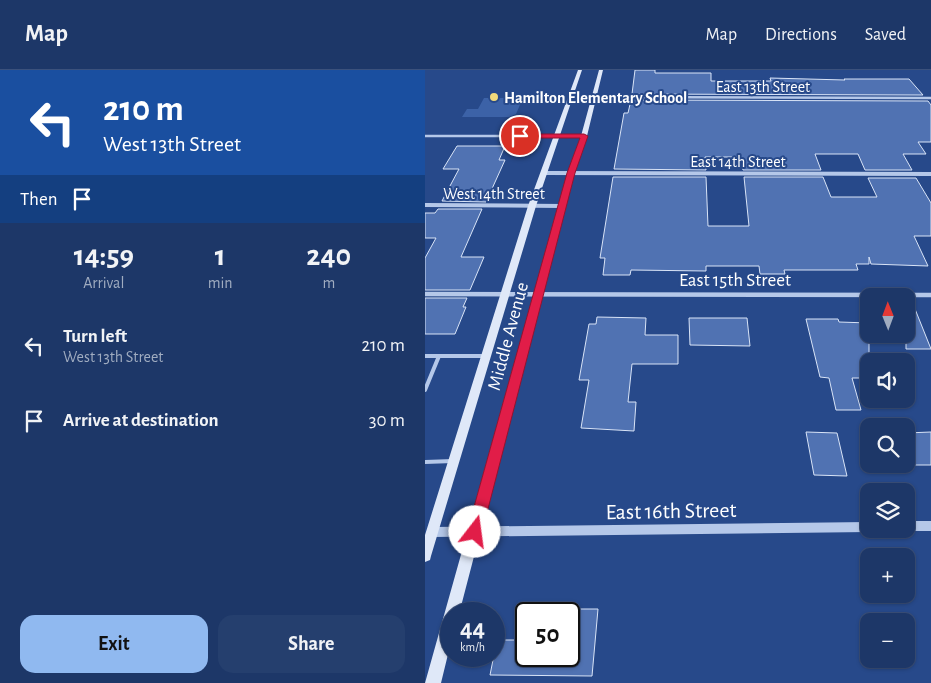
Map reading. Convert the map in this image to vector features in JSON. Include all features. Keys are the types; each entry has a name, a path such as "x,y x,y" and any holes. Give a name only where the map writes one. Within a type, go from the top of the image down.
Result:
{"main road":[{"name":"Middle Avenue","path":"425,556 429,532 454,461 532,206 580,70"},
{"name":"Middle Avenue","path":"456,602 571,173 584,136 601,70"},
{"name":"Middle Avenue","path":"433,683 440,658"}],"street":[{"name":"East 13th Street","path":"594,97 931,98"},
{"path":"425,136 584,136"},
{"name":"East 14th Street","path":"544,173 931,174"},
{"name":"West 14th Street","path":"425,205 562,206"},
{"name":"East 15th Street","path":"425,294 931,295"},
{"path":"915,526 931,526"},
{"name":"East 16th Street","path":"429,532 860,527"}],"lane":[{"path":"425,356 486,356"},
{"path":"425,390 439,356"},
{"path":"425,462 454,461"}],"shaded area":[{"path":"484,98 516,98 522,100 516,114 509,117 462,117 467,109 478,109"}],"building":[{"path":"635,70 655,70 655,73 711,73 711,81 771,81 770,78 909,79 923,95 632,94"},
{"path":"631,100 928,101 931,105 931,142 918,142 926,154 903,154 912,170 865,170 858,154 815,154 821,170 743,170 740,157 705,157 706,170 614,169 624,113 628,113"},
{"path":"457,146 505,146 499,160 505,160 486,202 442,201 459,169 443,169"},
{"path":"613,177 706,177 708,226 749,226 744,177 823,177 831,197 877,197 868,178 916,178 931,203 931,236 914,236 928,266 871,264 869,257 869,264 856,264 858,270 784,270 785,274 760,274 759,266 706,266 706,271 631,270 630,275 603,275 605,258 600,258"},
{"path":"438,209 482,209 461,257 484,257 470,290 425,290 425,258 436,238 425,238 425,213 435,213"},
{"path":"425,298 467,298 463,307 466,307 455,334 425,334"},
{"path":"915,309 931,349 906,349 906,343 915,343"},
{"path":"597,317 646,318 645,335 678,335 678,364 632,364 628,402 636,402 634,431 581,428 589,380 579,380 589,324 596,324"},
{"path":"689,318 747,318 750,346 690,345"},
{"path":"806,319 838,319 839,322 860,323 860,343 869,343 869,353 860,353 860,378 852,378 861,410 836,410 829,378 820,377"},
{"path":"806,432 837,433 847,476 814,475"},
{"path":"931,432 931,465 915,465 915,433"},
{"path":"580,609 598,609 592,676 490,675 492,667 505,667 505,640 515,640 515,667 580,667"}],"place":[{"name":"Hamilton Elementary School","path":"494,97"}],"route":[{"path":"475,532 571,173 584,136 520,136"}]}
